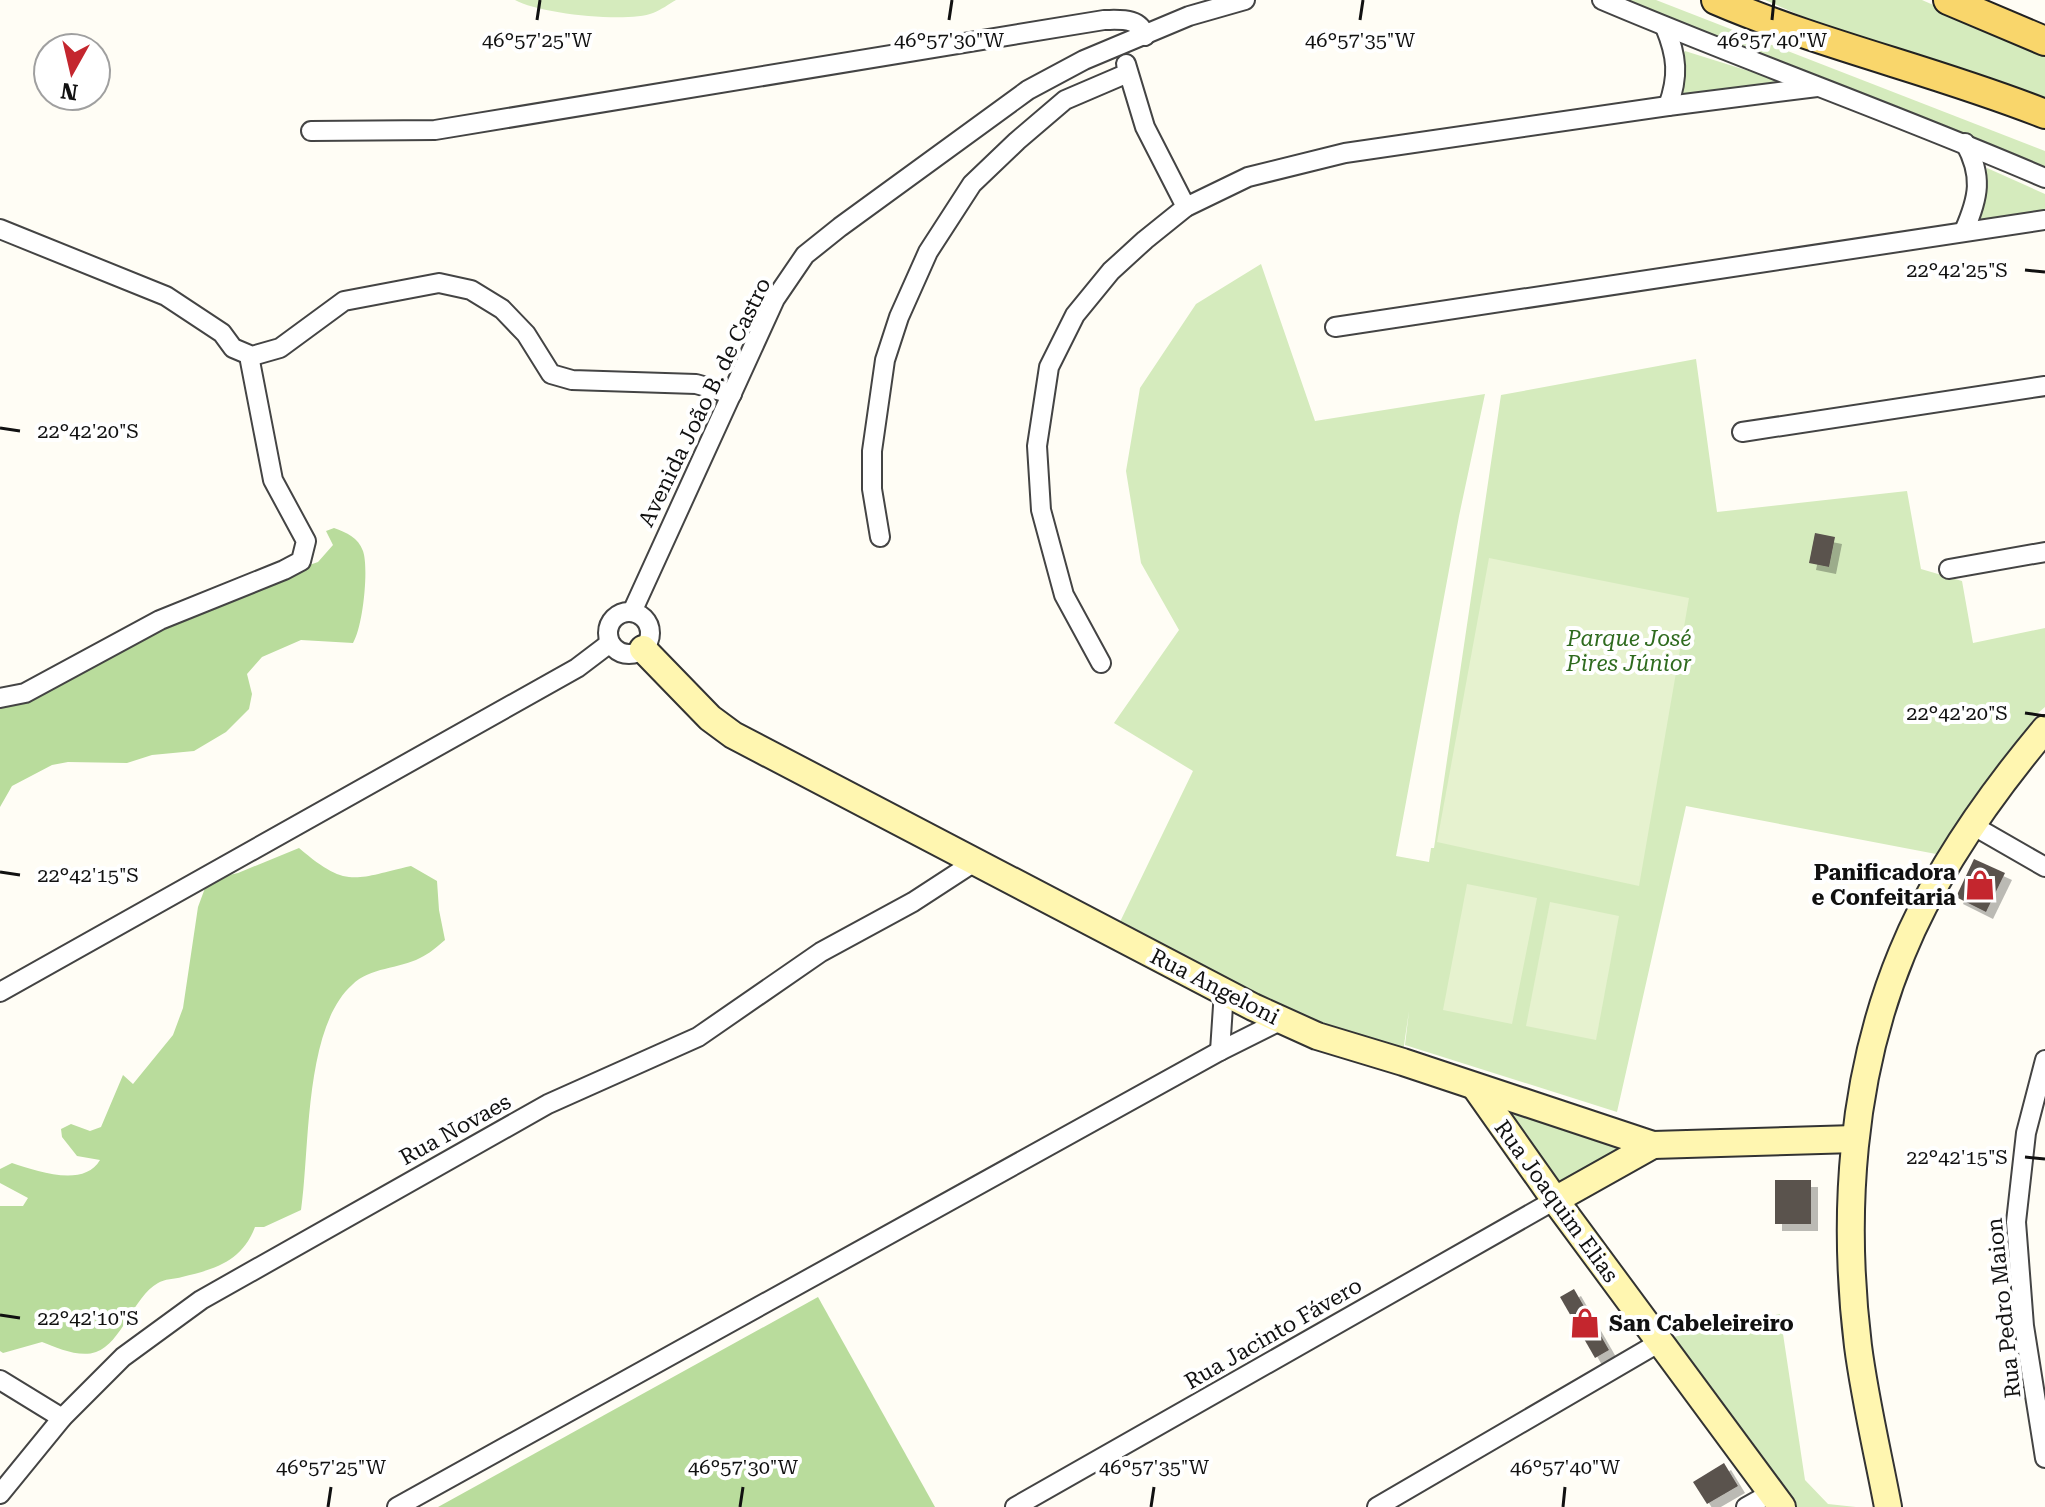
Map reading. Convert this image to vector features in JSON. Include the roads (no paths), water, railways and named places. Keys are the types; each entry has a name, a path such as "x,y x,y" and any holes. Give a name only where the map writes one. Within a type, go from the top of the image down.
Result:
{"main road":[{"path":"1716,0 1807,36 1960,82 2045,114"},
{"path":"1948,0 2045,41"}],"street":[{"name":"Avenida João B. de Castro","path":"632,612 775,299 805,255 1028,90 1084,60 1218,6 1245,0"},
{"path":"1602,0 1965,143 2045,178"},
{"path":"311,131 435,130 1104,20 1130,20 1140,26 1145,36"},
{"path":"1665,27 1674,49 1677,69 1676,85 1668,106"},
{"path":"1121,46 1145,127 1186,207"},
{"path":"880,537 872,489 872,451 885,360 899,317 928,252 972,184 1017,141 1065,100 1128,73"},
{"path":"1101,663 1064,595 1041,510 1037,446 1049,367 1075,315 1111,271 1186,207 1248,177 1345,153 1817,87"},
{"path":"1964,231 1974,210 1978,176 1975,161 1965,143"},
{"path":"1335,327 2045,220"},
{"path":"0,229 166,296 222,333 233,348 252,356 280,348 344,301 439,283 471,290 502,309 526,334 551,374 572,380 696,384 732,394"},
{"path":"0,698 25,693 160,620 301,561 306,541 273,480 250,361 252,356"},
{"path":"1742,432 2045,386"},
{"path":"1949,569 2045,552"},
{"path":"632,612 645,620 649,627 643,649 629,654 610,643 608,634 615,617 632,612"},
{"path":"0,992 577,668 610,643"},
{"name":"Rua Angeloni","path":"643,649 710,718 733,735 1224,991 1317,1036 1653,1145 1855,1139"},
{"path":"1888,1507 1858,1347 1850,1244 1855,1139 1863,1086 1876,1032 1902,952 1972,825 2045,729"},
{"path":"1972,825 2045,867"},
{"name":"Rua Novaes","path":"0,1494 62,1418 123,1357 201,1300 548,1104 698,1037 821,952 913,902 976,861"},
{"path":"1220,1051 1224,991"},
{"path":"397,1507 1220,1051 1282,1020"},
{"name":"Rua Pedro Maion","path":"2045,1060 2026,1133 2016,1222 2024,1326 2045,1458"},
{"name":"Rua Joaquim Elias","path":"1476,1088 1776,1500"},
{"path":"1555,1200 1653,1145"},
{"name":"Rua Jacinto Fávero","path":"1015,1507 1555,1200"},
{"path":"1377,1507 1660,1342"},
{"path":"0,1380 62,1418"},
{"path":"1746,1507 1776,1500"}],"place":[{"name":"Panificadora e Confeitaria","path":"1980,885"},
{"name":"San Cabeleireiro","path":"1585,1323"}],"park label":[{"name":"Parque José Pires Júnior","path":"1629,650"}]}
